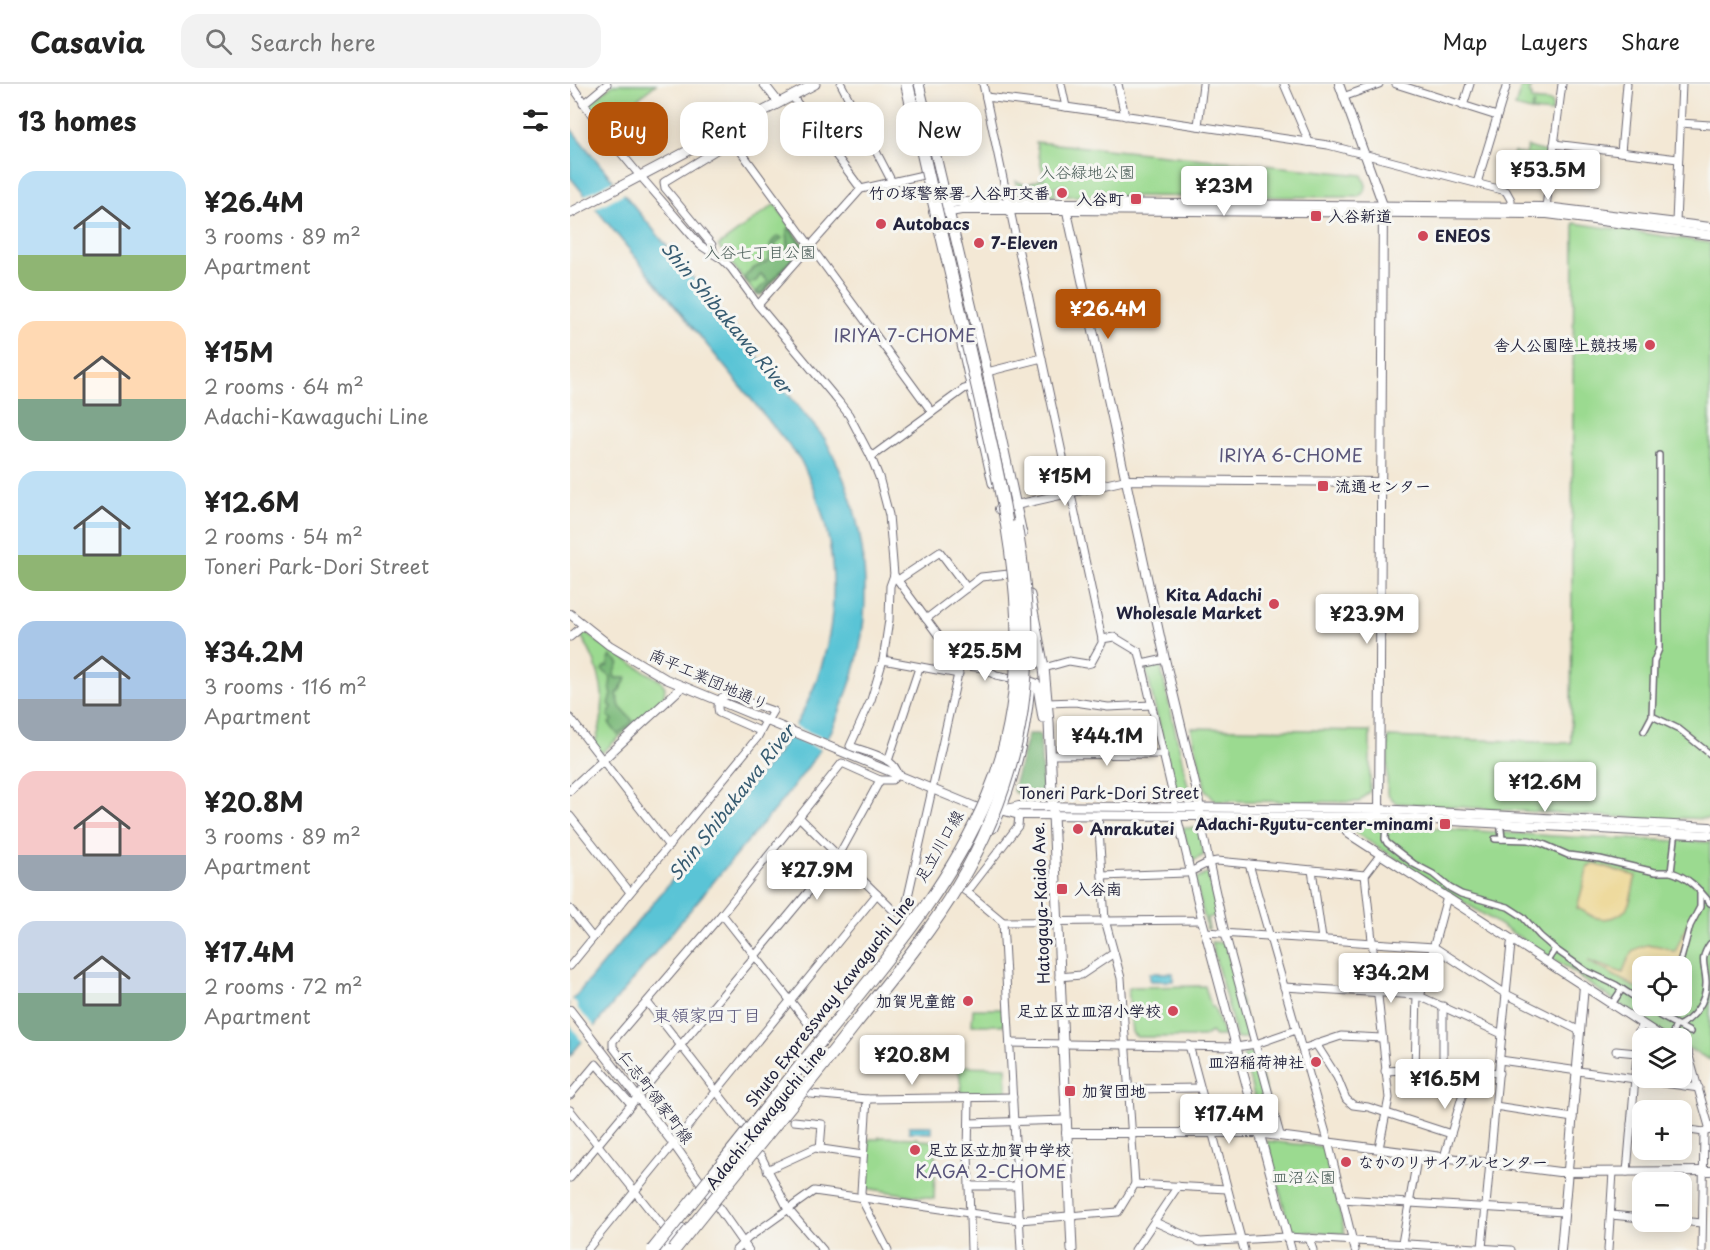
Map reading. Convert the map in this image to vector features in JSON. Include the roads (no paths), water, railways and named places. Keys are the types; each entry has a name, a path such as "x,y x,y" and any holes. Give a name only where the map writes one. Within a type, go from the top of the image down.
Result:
{"highway":[{"name":"Shuto Expressway Kawaguchi Line","path":"655,1250 890,956 930,900 962,851 977,821 998,771 1008,734 1016,685 1019,640 1013,563 1007,523 907,84"},
{"name":"Shuto Expressway Kawaguchi Line","path":"674,1250 898,970 951,895 970,864 991,821 1007,778 1022,715 1026,677 1026,600 1022,564 988,399 917,84"},
{"path":"655,1250 730,1162 839,1025 861,984"},
{"path":"666,1250 823,1045 846,1029 880,999"}],"main road":[{"path":"768,109 815,84"},
{"path":"902,84 999,508 1013,607 1008,713 989,783 978,808"},
{"name":"Adachi-Kawaguchi Line","path":"679,1250 964,890 1001,810 1020,752 1030,681 1030,595 1016,505 987,372 917,84"},
{"path":"573,211 680,155"},
{"name":"Hatogaya-Kaido Ave.","path":"1030,595 1044,668 1048,703 1072,1250"},
{"path":"1011,678 1030,681"},
{"name":"Hatogaya-Kaido Ave.","path":"1030,681 1036,684 1040,692 1052,811"},
{"name":"足立川口線","path":"861,984 941,877 978,808"},
{"name":"Adachi-Kawaguchi Line","path":"648,1250 745,1128 823,1045"}],"street":[{"path":"571,84 637,178 700,245 731,268 758,305 853,422 879,477 889,515 896,577 960,665 905,910 895,912 800,818"},
{"path":"583,104 607,84"},
{"path":"764,84 779,103"},
{"path":"841,84 892,182"},
{"path":"983,84 1102,639 1091,663 1069,661 1044,668"},
{"path":"1061,84 1066,107"},
{"path":"1118,84 1125,116"},
{"path":"1198,126 1203,84"},
{"path":"1283,84 1309,142"},
{"path":"1339,84 1383,209 1381,816 1385,839 1414,864 1433,874 1449,893 1508,907 1522,916 1555,949 1586,971 1632,996"},
{"path":"1344,97 1379,84"},
{"path":"1396,84 1497,117"},
{"path":"1463,106 1470,84"},
{"path":"1478,183 1507,84"},
{"path":"1546,207 1562,84"},
{"path":"1621,152 1627,84"},
{"path":"1676,222 1682,84"},
{"path":"792,96 861,189"},
{"path":"986,97 1309,142 1364,153 1506,191 1511,200 1511,206"},
{"path":"1680,123 1710,125"},
{"path":"1554,144 1678,159"},
{"path":"707,156 664,182 665,188 712,245 714,254"},
{"path":"745,156 932,412"},
{"path":"758,305 861,189 923,175"},
{"path":"931,212 940,214 948,208 961,210 1009,206 1383,209 1547,214 1710,235"},
{"path":"1066,206 1225,933 1280,1135"},
{"path":"1383,209 1546,207 1710,227"},
{"path":"987,372 1042,358"},
{"path":"871,457 964,389 971,387"},
{"path":"1644,731 1652,716 1654,660 1659,649 1659,455"},
{"path":"999,508 1126,480 1382,482"},
{"path":"898,775 892,762 850,746 871,700 883,660 889,620 890,586 896,577 939,552 967,588"},
{"path":"926,619 981,577 1009,574"},
{"name":"南平工業団地通り","path":"570,614 583,626 633,661 683,686 898,775"},
{"path":"570,638 583,626"},
{"path":"1102,639 1113,637 1139,652 1205,932 1292,1250"},
{"path":"1142,664 1165,659"},
{"path":"883,660 959,674"},
{"path":"960,665 984,668 996,675 1011,678"},
{"path":"888,760 919,668"},
{"path":"570,790 683,686"},
{"path":"570,966 762,728 719,713 717,705 722,697 728,695 771,713"},
{"path":"1048,703 1075,702 1108,707 1152,705"},
{"path":"1652,716 1679,729 1710,754"},
{"path":"570,718 669,846"},
{"path":"1051,755 1164,754"},
{"path":"644,1089 613,1047 613,1041 722,914 842,763 880,780 892,780 898,775"},
{"path":"898,775 978,808 1001,810"},
{"path":"570,1178 839,855 880,780"},
{"name":"Toneri Park-Dori Street","path":"1001,810 1019,806 1098,815 1176,812"},
{"name":"Toneri Park-Dori Street","path":"1001,810 1019,815 1052,811 1200,812 1710,826"},
{"name":"Toneri Park-Dori Street","path":"1200,812 1343,817 1381,816 1710,835"},
{"path":"1019,815 1018,826 964,890 1003,922 1202,920"},
{"path":"736,1250 746,1246 788,1209 814,1191 1019,1220 1118,1212 1136,1184 1121,978 1105,920 1098,815"},
{"path":"570,816 630,892"},
{"path":"1343,817 1345,831 1449,893 1648,1028"},
{"path":"1501,829 1498,839 1529,840 1568,855 1600,859 1683,876 1710,902"},
{"path":"1671,872 1675,838"},
{"path":"1379,1148 1389,1098 1365,875 1381,854"},
{"path":"1101,876 1190,872 1209,862 1365,875"},
{"path":"1249,864 1302,1049 1355,1250"},
{"path":"1312,870 1322,939"},
{"path":"1682,956 1690,926 1700,907 1700,890"},
{"path":"1415,1069 1418,996 1449,893"},
{"path":"587,1250 877,894"},
{"path":"570,909 593,938"},
{"path":"722,914 823,1045"},
{"path":"1003,922 1021,1250"},
{"path":"1205,932 1434,947 1506,994 1580,1031"},
{"path":"1482,1248 1511,944 1514,939"},
{"path":"1676,1028 1698,1010 1704,1000 1708,983 1702,963 1710,944"},
{"path":"1550,958 1555,949"},
{"path":"1059,976 1081,975 1114,953"},
{"path":"1562,1250 1584,986"},
{"path":"1284,987 1418,996 1502,1034"},
{"path":"1612,1004 1622,989"},
{"path":"647,1002 745,1128"},
{"path":"1443,1006 1443,1068"},
{"name":"仁志町領家町線","path":"570,1010 673,1143 746,1246"},
{"path":"1663,1016 1683,1028"},
{"path":"1640,1028 1642,1024"},
{"path":"1010,1043 1236,1047 1256,1044 1296,1030"},
{"path":"1302,1049 1341,1035 1382,1038"},
{"path":"1316,1044 1346,1099 1353,1105 1451,1134"},
{"path":"1190,1045 1244,1250"},
{"path":"1616,1051 1632,1053"},
{"path":"1500,1059 1632,1080"},
{"path":"570,1095 596,1064 631,1104"},
{"path":"1385,1071 1443,1068 1499,1073"},
{"path":"1444,1157 1470,1070"},
{"path":"1692,1071 1699,1088 1708,1131 1702,1250"},
{"path":"1692,1087 1699,1088"},
{"path":"1129,1089 1200,1088"},
{"path":"1627,1172 1634,1088"},
{"path":"806,1091 811,1094 867,1099 1013,1097"},
{"path":"969,1098 971,1250"},
{"path":"867,1099 861,1197 888,1250"},
{"path":"1495,1106 1573,1118"},
{"path":"570,1110 664,1229"},
{"path":"969,1123 1066,1120"},
{"path":"794,1121 822,1124 820,1149"},
{"path":"1692,1130 1708,1131"},
{"path":"1066,1133 1259,1133 1568,1172 1707,1171"},
{"path":"767,1170 815,1148 863,1155"},
{"path":"756,1153 761,1156 788,1209 824,1250"},
{"path":"968,1154 1016,1154"},
{"path":"1402,1243 1418,1154"},
{"path":"1608,1250 1613,1172"},
{"path":"1136,1184 1227,1188"},
{"path":"969,1186 1016,1186"},
{"path":"1135,1250 1178,1186"},
{"path":"1341,1199 1564,1212"},
{"path":"1611,1215 1632,1217"},
{"path":"1155,1222 1200,1246 1287,1237 1511,1250"},
{"path":"1692,1222 1702,1223"},
{"path":"1309,1238 1313,1250"}],"water":[{"path":"570,128 588,150 588,156 593,156 825,439 852,503 860,536 865,604 854,672 835,724 818,753 777,806 570,1056 570,1003 777,754 799,719 815,684 827,647 832,610 833,572 827,534 817,497 800,459 570,177"},
{"path":"1150,973 1173,973 1173,981 1150,981"},
{"path":"909,1126 932,1126 932,1133 909,1132"}],"place":[{"name":"竹の塚警察署 入谷町交番","path":"1062,193"},
{"name":"入谷町","path":"1136,199"},
{"name":"入谷新道","path":"1316,216"},
{"name":"Autobacs","path":"881,224"},
{"name":"ENEOS","path":"1423,236"},
{"name":"7-Eleven","path":"979,243"},
{"name":"舎人公園陸上競技場","path":"1650,345"},
{"name":"流通センター","path":"1323,486"},
{"name":"Kita Adachi Wholesale Market","path":"1274,604"},
{"name":"Adachi-Ryutu-center-minami","path":"1445,824"},
{"name":"Anrakutei","path":"1078,829"},
{"name":"入谷南","path":"1062,889"},
{"name":"加賀児童館","path":"968,1001"},
{"name":"足立区立皿沼小学校","path":"1173,1011"},
{"name":"皿沼稲荷神社","path":"1316,1062"},
{"name":"加賀団地","path":"1070,1091"},
{"name":"足立区立加賀中学校","path":"915,1150"},
{"name":"なかのリサイクルセンター","path":"1346,1162"}],"district":[{"name":"IRIYA 7-CHOME","path":"905,336"},
{"name":"IRIYA 6-CHOME","path":"1291,456"},
{"name":"東領家四丁目","path":"707,1016"},
{"name":"KAGA 2-CHOME","path":"991,1172"}],"park label":[{"name":"入谷緑地公園","path":"1087,172"},
{"name":"入谷七丁目公園","path":"760,252"},
{"name":"皿沼公園","path":"1304,1177"}],"water label":[{"name":"Shin Shibakawa River","path":"726,318"},
{"name":"Shin Shibakawa River","path":"732,803"}]}
